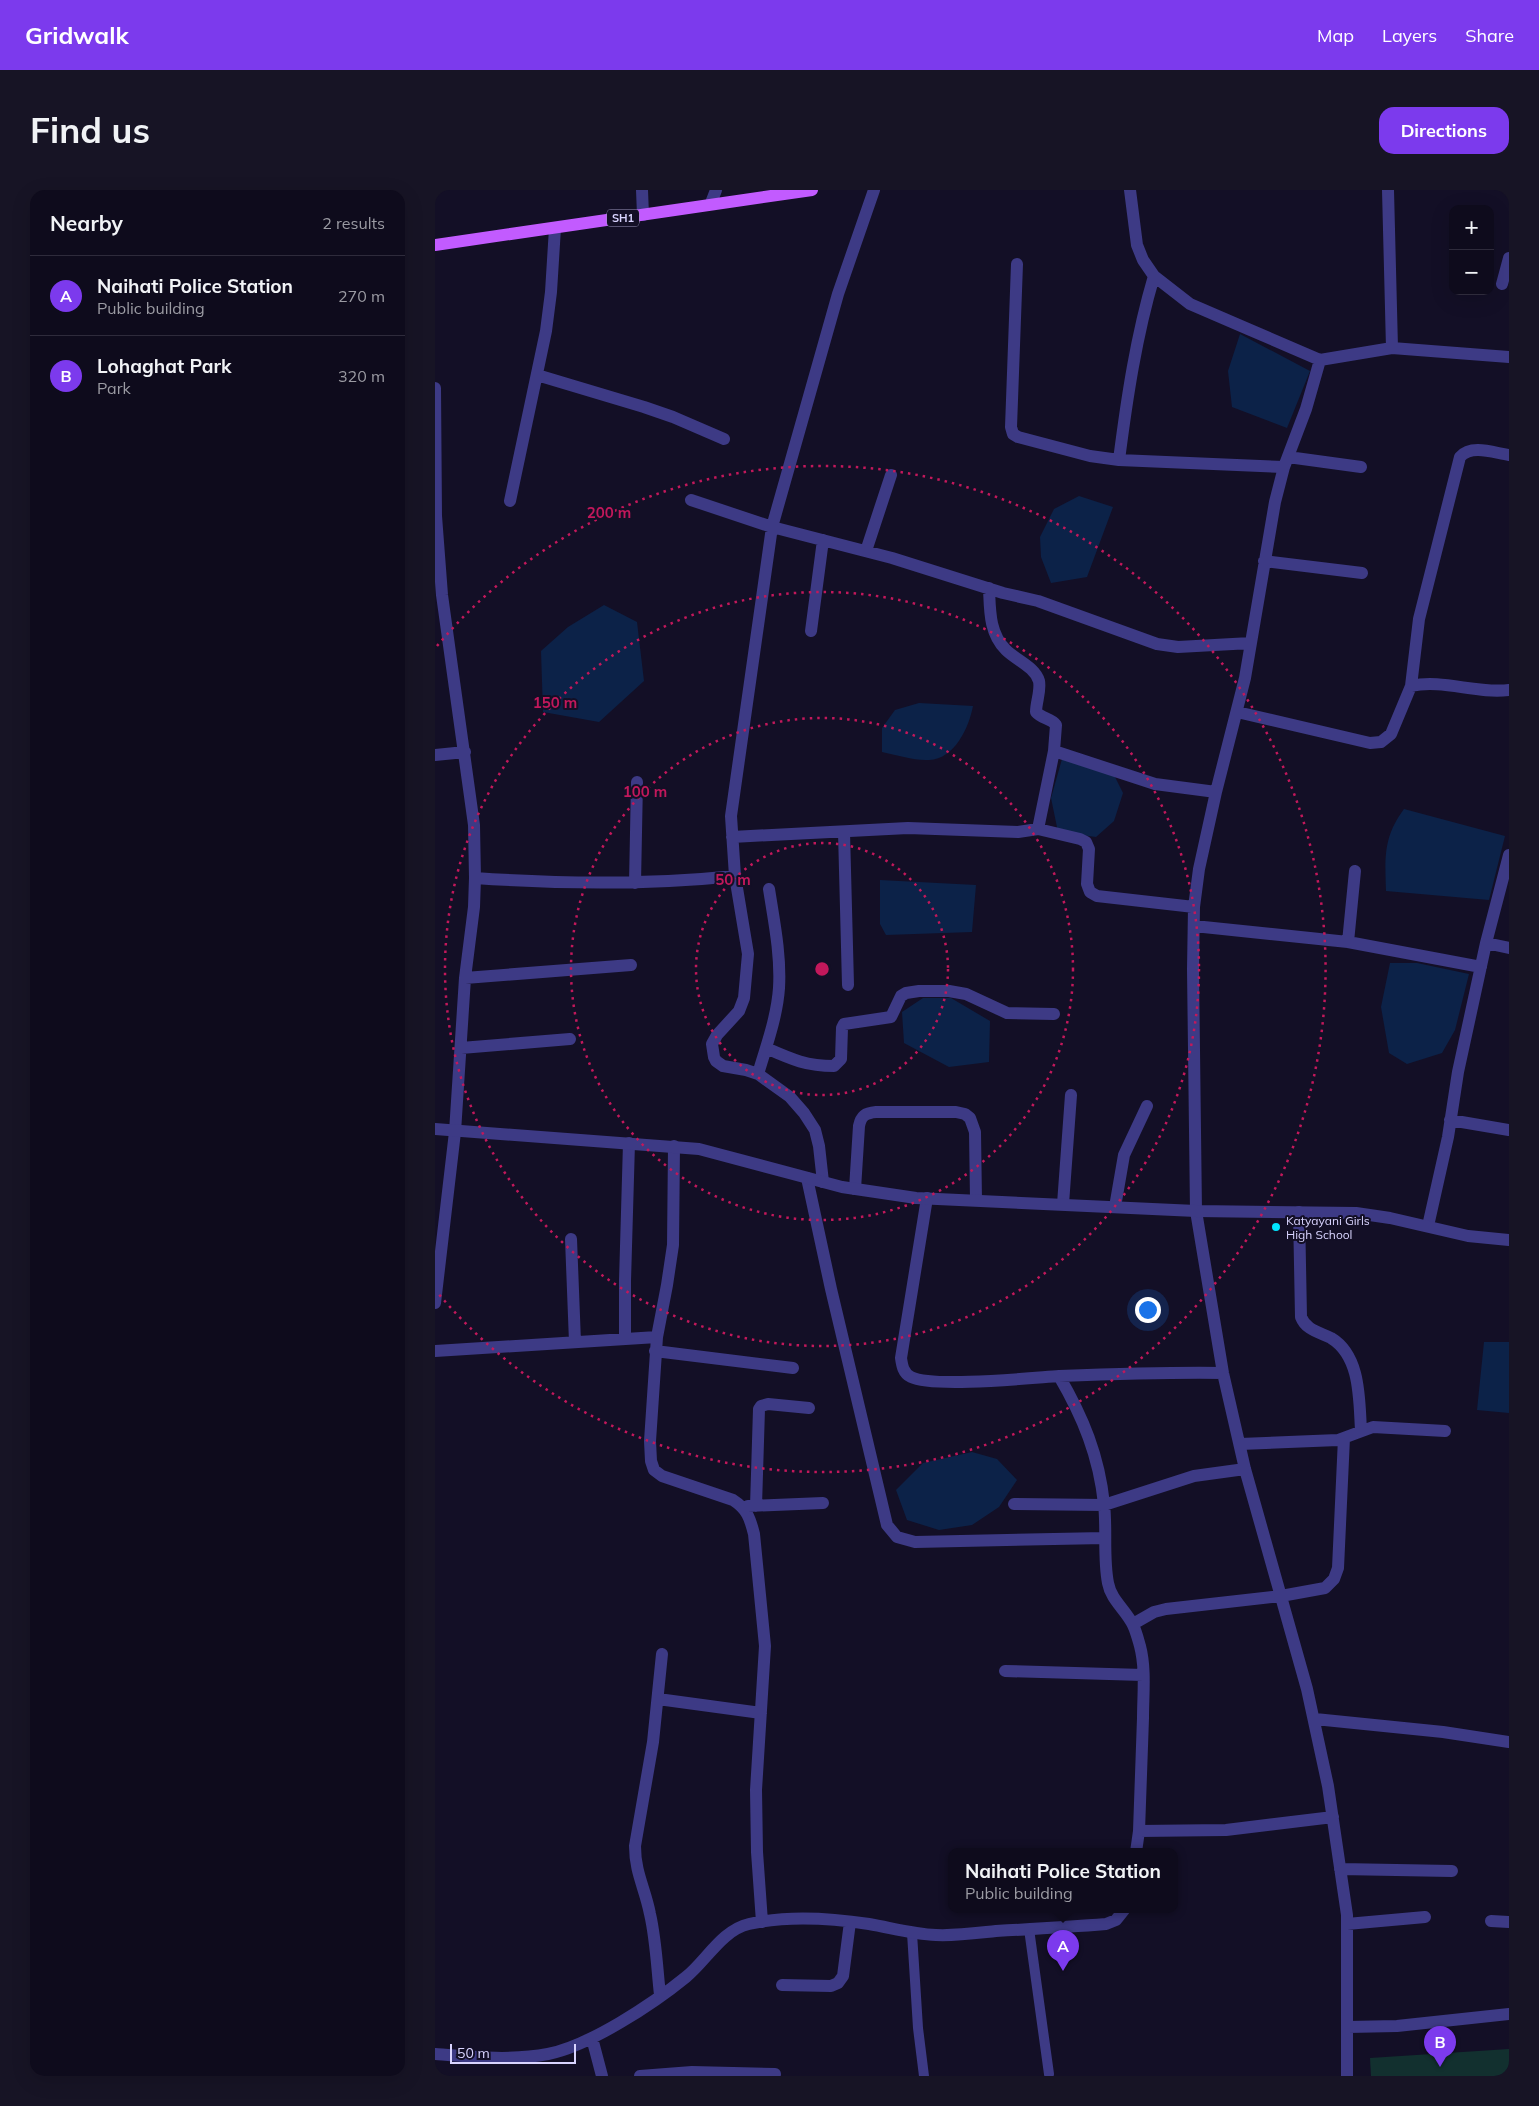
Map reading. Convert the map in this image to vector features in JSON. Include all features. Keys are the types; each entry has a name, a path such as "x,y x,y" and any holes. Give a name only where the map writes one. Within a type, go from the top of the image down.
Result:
{"main road":[{"name":"SH1","path":"435,244 811,190"}],"street":[{"path":"641,190 643,215"},
{"path":"711,203 716,190"},
{"path":"823,1182 819,1146 815,1130 790,1097 758,1074 723,1066 713,1057 712,1044 717,1035 739,1011 744,998 747,954 735,876 731,816 772,527 838,294 874,190"},
{"path":"1130,190 1137,246 1143,260 1153,276 1190,304 1320,360 1392,348 1509,357"},
{"path":"1388,190 1392,348"},
{"path":"510,501 537,375 551,292 555,228"},
{"path":"1502,284 1509,258"},
{"path":"1017,264 1011,427 1013,434 1018,438 1090,456 1119,460 1286,462 1361,467"},
{"path":"1119,460 1130,377 1153,276"},
{"path":"1320,360 1306,409 1286,462 1271,519 1251,643 1237,712 1216,792 1199,869 1194,926 1196,1211 1223,1373 1245,1469 1315,1719 1333,1817 1347,1924 1347,2076"},
{"path":"537,375 644,407 724,439"},
{"path":"435,388 436,516 442,595 474,825 475,878 474,907 465,978 455,1132 435,1304"},
{"path":"1237,712 1355,741 1381,742 1391,734 1411,686 1419,619 1460,457 1465,452 1472,450 1509,455"},
{"path":"866,551 891,475"},
{"path":"691,500 772,527 866,551 1038,601 1157,644 1178,647 1251,643"},
{"path":"811,631 823,540"},
{"path":"1264,561 1362,573"},
{"path":"989,588 991,623 996,636 1006,650 1034,672 1039,680 1036,712 1040,717 1056,725 1054,751 1038,829"},
{"path":"1411,686 1420,684 1446,685 1509,690"},
{"path":"1054,751 1147,782 1167,787 1216,792"},
{"path":"435,755 465,752"},
{"path":"635,883 637,782"},
{"path":"732,838 908,828 1018,832 1038,829 1080,838 1086,842 1089,849 1087,884 1090,892 1097,896 1195,907"},
{"path":"844,832 848,985"},
{"path":"1428,1226 1450,1120 1457,1072 1486,943 1509,855"},
{"path":"1348,942 1355,872"},
{"path":"475,878 550,882 635,883 673,882 735,876"},
{"path":"758,1074 766,1048 779,988 776,937 769,889"},
{"path":"1194,926 1348,942 1481,967"},
{"path":"1486,943 1509,948"},
{"path":"465,978 631,965"},
{"path":"766,1048 813,1066 834,1066 841,1059 842,1028 844,1024 891,1017 901,996 906,993 919,991 949,991 966,994 1007,1013 1054,1014"},
{"path":"461,1048 570,1039"},
{"path":"1063,1204 1071,1095"},
{"path":"1115,1207 1124,1155 1147,1106"},
{"path":"855,1190 860,1118 876,1112 956,1112 965,1114 973,1124 976,1200"},
{"path":"1450,1120 1509,1130"},
{"path":"435,1129 699,1149 855,1190 927,1198 1196,1211 1356,1213 1390,1218 1468,1236 1509,1240"},
{"path":"625,1339 629,1143"},
{"path":"674,1146 673,1245 655,1352 649,1441 651,1460 654,1470 663,1476 733,1500 743,1507 751,1520 764,1617 765,1646 756,1822 762,1922"},
{"path":"807,1178 831,1289 887,1525 897,1537 915,1542 1104,1538"},
{"path":"927,1198 901,1358 906,1374 912,1378 930,1381 1223,1373"},
{"path":"1299,1212 1301,1317 1307,1327 1332,1339 1347,1356 1358,1385 1361,1430"},
{"path":"571,1239 575,1342"},
{"path":"435,1350 657,1337"},
{"path":"655,1352 793,1368"},
{"path":"1059,1376 1077,1407 1089,1436 1097,1467 1104,1504 1104,1538 1108,1584 1113,1598 1133,1624 1141,1647 1143,1675 1139,1831 1137,1848"},
{"path":"756,1506 759,1409 765,1404 809,1408"},
{"path":"1240,1444 1318,1442 1344,1438 1373,1427 1445,1431"},
{"path":"1133,1624 1154,1612 1173,1608 1281,1596 1325,1588 1330,1584 1337,1575 1344,1438"},
{"path":"1014,1504 1104,1504 1194,1476 1245,1469"},
{"path":"743,1507 823,1503"},
{"path":"660,1995 650,1913 636,1870 635,1846 658,1699 662,1654"},
{"path":"1005,1671 1143,1675"},
{"path":"658,1699 761,1713"},
{"path":"1315,1719 1443,1732 1509,1742"},
{"path":"1139,1831 1226,1830 1333,1817"},
{"path":"1340,1869 1452,1871"},
{"path":"435,2054 524,2058 549,2054 581,2044 687,1977 734,1930 747,1924 810,1918 849,1922 912,1933 939,1935 1106,1924 1116,1920 1122,1913"},
{"path":"1347,1924 1425,1918"},
{"path":"1491,1920 1509,1922"},
{"path":"782,1984 831,1986 838,1983 843,1976 849,1922"},
{"path":"1348,2028 1397,2026 1509,2014"},
{"path":"592,2038 603,2076"},
{"path":"640,2076 692,2072 775,2074"}],"lane":[{"path":"1029,1929 1049,2074"},
{"path":"912,1933 918,2028 924,2076"}],"green space":[{"path":"1509,2049 1509,2076 1371,2076 1370,2058"}],"water":[{"path":"1240,334 1310,371 1287,428 1232,407 1228,371"},
{"path":"1079,496 1113,507 1087,577 1051,583 1041,557 1040,537 1054,509"},
{"path":"604,605 637,622 644,681 599,722 543,712 541,651 568,627"},
{"path":"919,703 973,706 964,732 953,748 938,758 929,760 912,759 882,752 882,728 895,710"},
{"path":"1062,759 1113,773 1123,793 1114,821 1096,837 1058,832 1051,798"},
{"path":"1404,809 1505,836 1489,900 1386,891 1387,848 1392,829"},
{"path":"880,880 976,885 972,932 886,935 880,924"},
{"path":"1390,963 1417,963 1469,974 1455,1030 1442,1053 1407,1064 1389,1053 1381,1007"},
{"path":"923,998 951,998 990,1021 989,1062 949,1067 904,1043 902,1012"},
{"path":"1484,1342 1509,1342 1509,1413 1477,1410"},
{"path":"972,1452 997,1459 1017,1480 999,1507 972,1525 939,1530 907,1520 896,1490 923,1463"}],"place":[{"name":"Katyayani Girls High School","path":"1276,1227"},
{"name":"Naihati Police Station","path":"1063,1971"},
{"name":"Lohaghat Park","path":"1440,2067"}]}
